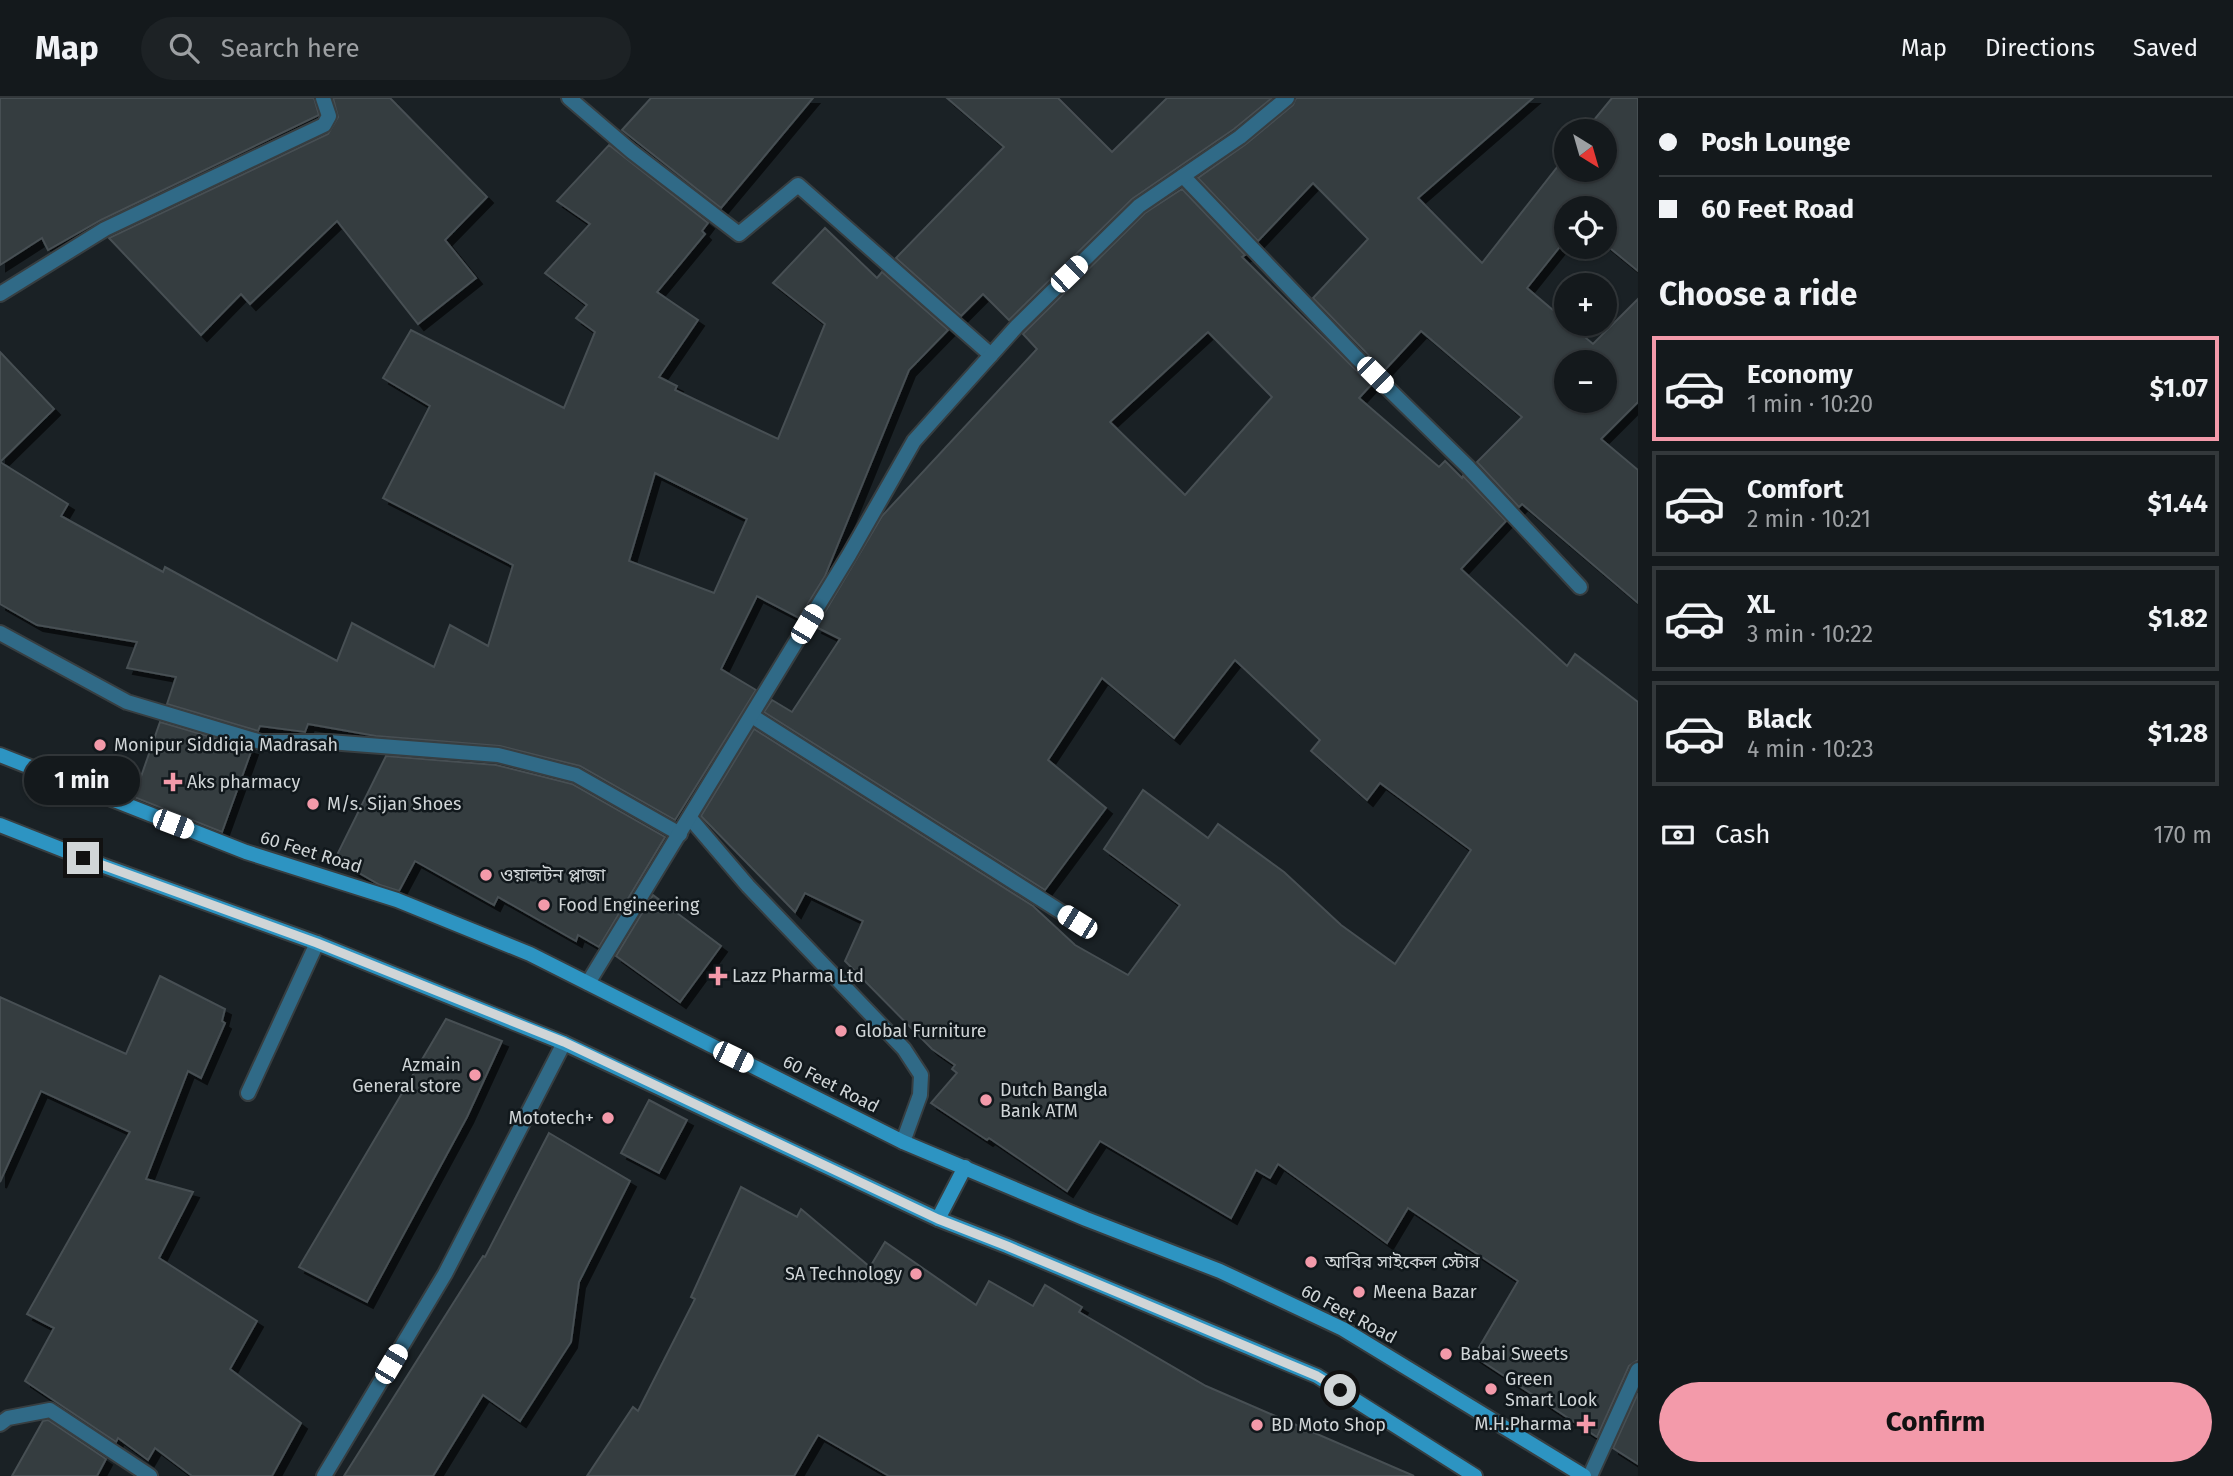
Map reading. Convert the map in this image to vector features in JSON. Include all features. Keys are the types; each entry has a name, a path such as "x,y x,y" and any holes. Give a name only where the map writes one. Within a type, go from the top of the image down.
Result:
{"street":[{"path":"0,294 104,229 324,125 329,116 323,98"},
{"path":"569,98 631,151 739,234 798,185 991,355"},
{"path":"588,983 849,555 914,441 1017,326 1139,206 1240,137 1287,98"},
{"path":"1183,176 1356,357 1468,467 1580,587"},
{"path":"0,633 127,702 261,742 329,742 498,755 576,775 680,834"},
{"path":"752,716 1077,922"},
{"name":"60 Feet Road","path":"0,755 246,852 397,900 530,954 903,1142 1086,1219 1220,1271 1343,1329 1584,1476"},
{"path":"690,818 748,886 904,1049 921,1074 920,1095 903,1142"},
{"path":"0,824 104,866 317,943 564,1042 938,1219 1317,1376 1475,1476"},
{"path":"248,1093 317,943"},
{"path":"324,1476 445,1274 564,1042"},
{"path":"938,1219 965,1167"},
{"path":"1590,1476 1638,1370"},
{"path":"0,1424 8,1418 50,1409 150,1476"}],"building":[{"path":"0,98 314,98 319,115 101,220 48,250 42,238 0,265"},
{"path":"333,98 390,98 487,197 445,240 476,278 418,324 337,221 250,304 241,294 201,335 109,238 328,134 338,117"},
{"path":"651,98 813,98 721,208 622,130"},
{"path":"947,98 1058,98 1112,152 1167,98 1272,98 1234,129 1132,199 1009,320 983,294 961,316 896,258 1004,147"},
{"path":"1296,98 1533,98 1418,198 1482,263 1554,171 1554,182 1617,182 1617,119 1595,119 1612,98 1638,98 1638,271 1617,254 1617,196 1554,196 1554,254 1527,288 1554,311 1554,336 1584,336 1593,344 1601,336 1617,336 1617,320 1638,299 1638,402 1601,439 1638,470 1638,603 1522,504 1519,507 1477,462 1522,417 1421,331 1384,371 1313,298 1368,239 1313,183 1258,241 1198,178 1246,144 1293,105"},
{"path":"609,145 708,223 702,231 705,234 657,292 698,320 659,377 677,386 675,390 778,439 825,324 773,283 825,228 877,278 882,272 948,330 909,370 825,576 799,618 757,596 721,669 756,690 675,820 580,766 500,746 376,736 308,724 305,732 260,726 258,731 167,704 176,677 127,668 137,642 37,625 0,604 0,462 68,504 61,516 163,572 165,567 337,661 352,623 434,667 450,625 488,646 513,565 383,498 430,406 383,378 411,330 564,408 595,332 576,318 587,305 545,273 590,224 557,201","holes":["655,473 747,519 714,593 629,561"]},
{"path":"1182,189 1245,255 1242,257 1371,385 1359,398 1439,467 1445,461 1462,478 1463,476 1506,521 1461,569 1567,666 1575,654 1638,702 1638,1360 1629,1366 1597,1437 1474,1356 1518,1281 1408,1208 1387,1243 1278,1164 1270,1178 1256,1170 1231,1218 1100,1141 1067,1191 989,1138 987,1140 931,1103 957,1073 952,1069 955,1065 932,1049 845,961 863,921 805,893 795,912 701,816 754,729 1033,906 1075,945 1128,975 1180,905 1104,849 1143,790 1208,838 1218,824 1284,872 1341,925 1395,964 1471,850 1380,783 1367,800 1311,751 1320,740 1235,660 1174,738 1102,678 1048,760 1106,808 1045,890 764,712 772,700 792,712 840,639 816,627 882,516 1037,349 1023,334 1145,213","holes":["1208,332 1272,397 1185,495 1110,422"]},
{"path":"0,352 54,409 0,462"},
{"path":"160,722 252,749 222,832 134,797"},
{"path":"386,756 496,765 572,784 665,837 599,947 578,935 576,941 498,897 494,905 415,861 399,891 380,885 335,859"},
{"path":"653,895 721,946 680,1002 616,956"},
{"path":"160,976 225,1009 222,1021 225,1023 201,1078 188,1071 146,1179 193,1192 159,1258 257,1321 230,1369 301,1423 272,1476 192,1476 155,1448 148,1460 118,1438 116,1442 25,1381 54,1328 27,1314 130,1132 41,1091 0,1182 0,997 126,1054"},
{"path":"446,1019 502,1041 467,1117 367,1302 299,1267"},
{"path":"649,1100 687,1120 659,1173 621,1153"},
{"path":"549,1133 630,1181 579,1282 571,1342 520,1421 483,1395 433,1476 344,1476 483,1256 485,1257"},
{"path":"741,1187 797,1217 801,1209 870,1267 885,1242 976,1305 989,1281 1033,1306 1045,1285 1082,1307 1079,1312 1206,1386 1414,1476 889,1476 818,1435 794,1476 587,1476 633,1407 638,1411 695,1299 691,1297"},
{"path":"1638,1393 1638,1464 1613,1448"},
{"path":"48,1420 106,1459 97,1476 12,1476 43,1421"}],"place":[{"name":"Monipur Siddiqia Madrasah","path":"100,745"},
{"name":"Aks pharmacy","path":"173,782"},
{"name":"M/s. Sijan Shoes","path":"313,804"},
{"name":"ওয়ালটন প্লাজা","path":"486,875"},
{"name":"Food Engineering","path":"544,905"},
{"name":"Lazz Pharma Ltd","path":"718,976"},
{"name":"Global Furniture","path":"841,1031"},
{"name":"Azmain General store","path":"475,1075"},
{"name":"Dutch Bangla Bank ATM","path":"986,1100"},
{"name":"Mototech+","path":"608,1118"},
{"name":"আবির সাইকেল স্টোর","path":"1311,1262"},
{"name":"SA Technology","path":"916,1274"},
{"name":"Meena Bazar","path":"1359,1292"},
{"name":"Babai Sweets","path":"1446,1354"},
{"name":"Green Smart Look","path":"1491,1389"},
{"name":"M.H.Pharma","path":"1586,1424"},
{"name":"BD Moto Shop","path":"1257,1425"}],"route":[{"path":"83,858 317,943 564,1042 938,1219 1317,1376 1340,1390"}]}
